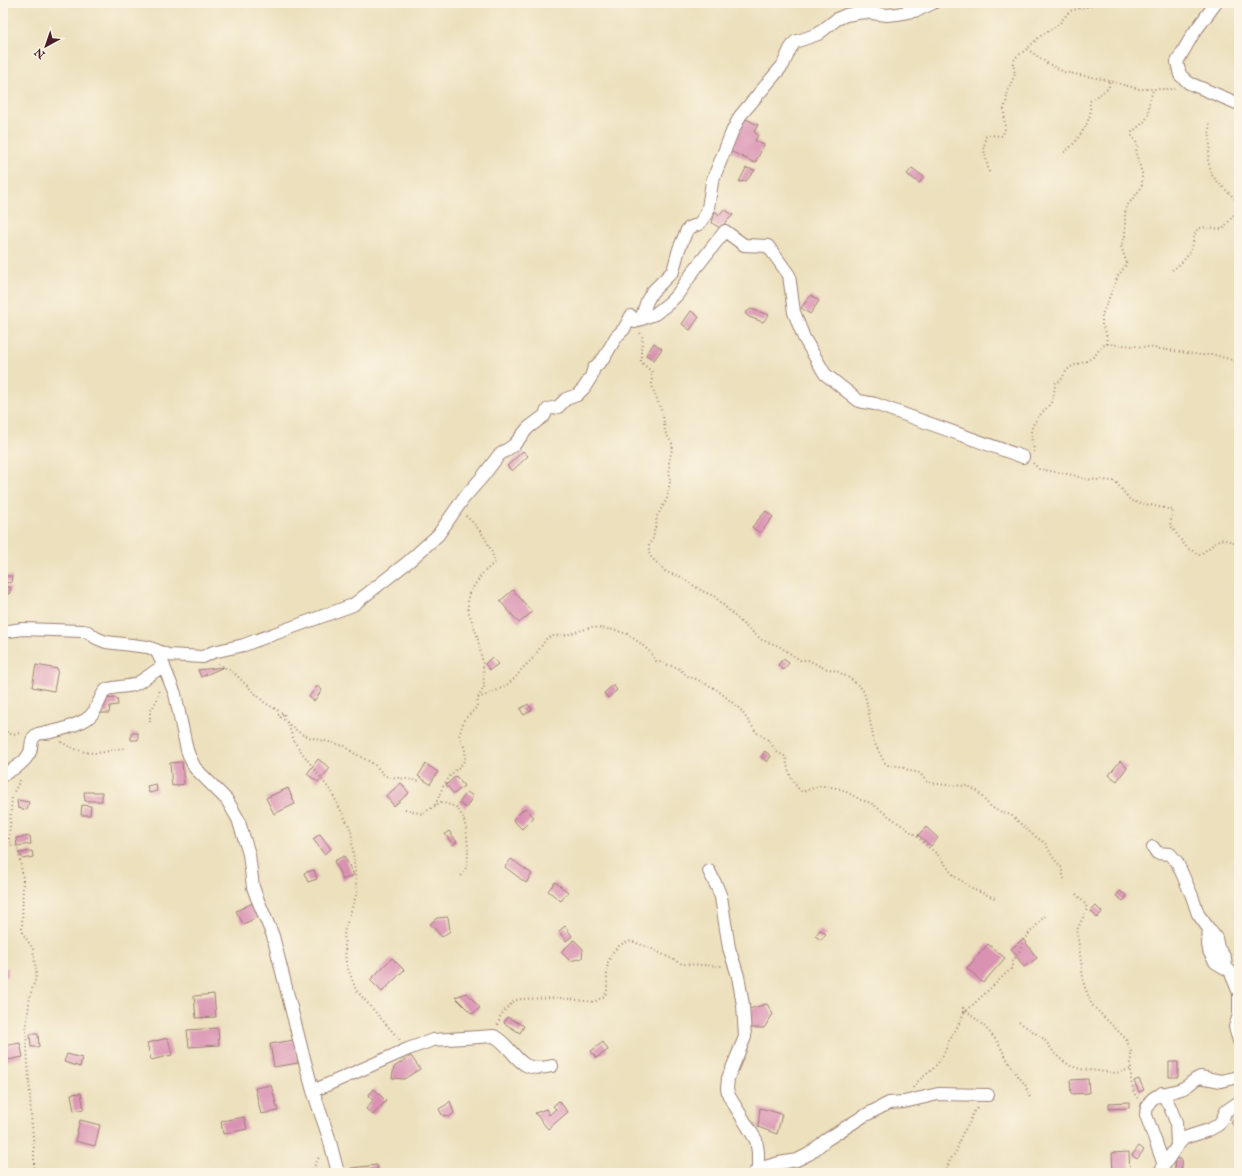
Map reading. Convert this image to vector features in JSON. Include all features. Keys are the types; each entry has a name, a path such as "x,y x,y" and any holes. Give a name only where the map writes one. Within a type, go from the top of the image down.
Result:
{"street":[{"path":"3,632 22,629 83,631 88,632 96,638 106,642 133,644 148,647 168,655 204,657 213,652 244,645 353,605 408,562 438,535 457,508 499,455 514,445 528,428 544,416 549,408 556,408 566,399 577,395 584,388 594,368 604,358 616,337 635,318 649,297 674,271 678,249 687,230 699,224 704,218 708,208 712,182 740,116 783,65 795,42 818,34 837,19 846,15 864,12 887,15 897,14 918,10 933,3"},
{"path":"1216,3 1193,34 1177,62 1180,75 1190,83 1239,104"},
{"path":"635,318 655,314 678,295 695,269 725,231 744,245 768,246 789,275 794,312 804,338 824,374 859,401 875,404 1023,457"},
{"path":"156,650 175,694 190,758 195,768 227,800 238,819 249,854 253,887 256,898 273,936 313,1091 329,1138 338,1173"},
{"path":"3,776 20,765 29,754 31,744 38,734 52,732 85,720 97,708 104,692 107,689 122,688 133,685 166,671"},
{"path":"1153,847 1157,853 1170,854 1177,862 1198,914 1209,929 1209,952 1215,962 1226,968 1232,974 1239,994 1239,1015 1235,1027 1239,1041"},
{"path":"709,871 721,897 729,948 736,967 743,1005 745,1037 728,1078 727,1089 729,1096 756,1140 758,1152 756,1172 779,1163 797,1160 809,1154 826,1140 862,1117 889,1103 904,1102 938,1094 985,1099"},
{"path":"313,1091 408,1049 433,1040 494,1036 500,1040 520,1062 536,1068 552,1066"},
{"path":"1162,1169 1146,1115 1147,1106 1156,1096 1162,1093 1180,1090 1200,1077 1221,1081 1239,1077"},
{"path":"1162,1093 1176,1122 1176,1146"},
{"path":"1162,1169 1176,1146 1184,1138 1209,1130 1222,1120 1226,1111 1239,1102"}],"path":[{"path":"988,172 984,150 985,138 989,135 997,137 1004,134 1005,127 1003,114 1008,90 1014,74 1013,63 1015,58 1039,37 1059,24 1072,10 1091,6 1093,3"},
{"path":"1027,49 1047,63 1064,72 1109,80 1139,89 1175,89"},
{"path":"1064,152 1067,151 1088,123 1091,113 1090,101 1109,87 1109,80"},
{"path":"1107,344 1106,333 1102,326 1103,312 1109,302 1118,276 1126,265 1121,246 1125,236 1125,213 1127,206 1142,187 1142,173 1136,153 1136,141 1132,137 1132,132 1144,122 1148,116 1149,104 1153,90"},
{"path":"1172,270 1188,254 1192,247 1194,235 1197,231 1201,228 1223,229 1239,208 1236,200 1212,175 1208,160 1210,147 1209,122"},
{"path":"635,318 643,338 641,362 652,372 652,386 663,415 665,432 673,445 669,462 670,482 667,499 656,518 658,523 653,532 654,537 648,548 650,556 665,571 679,576 702,591 714,596 762,640 779,646 800,660 808,660 824,668 837,671 851,679 864,692 874,742 886,764 890,766 899,766 920,773 926,781 931,783 968,786 973,788 989,805 996,810 1011,815 1033,835 1045,843 1054,859 1061,867 1064,879"},
{"path":"1239,362 1215,355 1202,355 1147,347 1107,344 1102,346 1094,356 1070,366 1066,370 1061,381 1056,382 1053,398 1036,418 1031,434 1034,446 1033,463 1039,469 1073,475 1084,479 1115,481 1131,501 1173,510 1170,525 1187,548 1200,555 1220,539 1239,543"},
{"path":"435,805 446,781 462,765 465,758 466,754 459,736 464,720 477,706 478,698 484,687 483,664 477,635 468,610 468,595 483,573 495,562 489,544 479,528 457,508"},
{"path":"478,698 494,692 508,684 533,658 547,638 566,635 592,627 615,630 627,634 640,643 656,660 678,668 689,677 716,689 740,709 756,732 768,740 777,752 786,757 788,772 795,785 802,792 819,786 826,786 841,789 861,800 871,803 915,835 938,855 954,876 975,890 997,899"},
{"path":"204,657 232,671 265,703 284,714 295,743 332,793 351,830 357,893 344,932 346,963 356,990 408,1049"},
{"path":"150,722 150,712 157,700 166,671"},
{"path":"284,714 278,715 301,734 345,746 352,752 374,764 385,776 420,781"},
{"path":"3,730 11,734 38,734 70,748 90,754 106,752 115,748 126,748"},
{"path":"12,845 9,839 12,796 22,775 20,765"},
{"path":"405,809 422,814 441,802 456,807 462,816 466,829 468,860 466,869 459,878"},
{"path":"3,847 12,845 17,846 18,849 23,878 22,932 33,949 36,961 36,978 30,995 26,1030 30,1114 34,1149 34,1173"},
{"path":"1076,894 1088,909 1077,930 1084,985 1092,1005 1126,1039 1130,1052 1134,1093 1137,1098 1147,1106"},
{"path":"904,1102 919,1080 932,1070 942,1058 964,1013 1011,968 1024,940 1045,916"},
{"path":"494,1036 500,1017 514,1001 520,999 561,998 594,1002 603,997 607,992 608,962 613,952 618,947 630,941 650,948 682,964 736,967"},
{"path":"964,1013 963,1008 977,1019 997,1041 1012,1068 1026,1086 1030,1098"},
{"path":"1019,1022 1044,1039 1055,1054 1071,1066 1080,1069 1116,1073 1131,1069"},
{"path":"945,1173 973,1113 985,1099"},
{"path":"311,1173 329,1138"}],"building":[{"path":"744,118 758,125 754,132 758,135 755,141 764,145 755,163 728,150"},
{"path":"746,168 755,170 746,181 739,182"},
{"path":"912,168 924,177 919,183 907,174"},
{"path":"724,209 733,215 720,228 712,223 715,211 719,215"},
{"path":"811,295 819,301 810,314 801,308"},
{"path":"751,309 769,315 763,322 749,317 745,313"},
{"path":"691,311 699,317 690,330 682,324"},
{"path":"654,343 662,349 654,360 646,355"},
{"path":"523,451 528,456 512,471 507,466"},
{"path":"766,511 773,517 760,533 752,527"},
{"path":"3,576 12,576 11,583 3,582"},
{"path":"5,586 11,588 9,594 3,593"},
{"path":"513,590 532,612 519,623 500,601"},
{"path":"492,657 498,664 490,670 485,664"},
{"path":"783,659 789,663 783,670 778,665"},
{"path":"36,665 58,669 54,691 32,687"},
{"path":"224,667 201,677 198,670"},
{"path":"613,685 617,690 608,698 604,693"},
{"path":"317,686 322,690 314,701 309,697"},
{"path":"117,698 118,705 110,706 109,713 98,713 98,699"},
{"path":"528,704 532,710 524,715 520,709"},
{"path":"131,733 138,733 138,740 131,740"},
{"path":"765,751 771,756 767,762 761,757"},
{"path":"318,759 330,768 318,782 307,774"},
{"path":"1120,761 1127,767 1117,781 1109,775"},
{"path":"182,762 184,784 172,786 170,763"},
{"path":"426,764 438,772 430,784 418,776"},
{"path":"456,776 464,786 454,794 446,785"},
{"path":"401,783 409,793 394,806 386,796"},
{"path":"156,784 157,791 149,793 147,786"},
{"path":"288,788 295,804 274,814 266,798"},
{"path":"84,792 102,792 102,801 85,801"},
{"path":"467,792 473,796 466,808 459,803"},
{"path":"17,800 29,802 27,810 18,808"},
{"path":"82,805 91,806 90,815 81,815"},
{"path":"525,808 534,817 522,829 513,820"},
{"path":"926,827 938,838 931,846 918,835"},
{"path":"449,831 457,842 453,845 445,834"},
{"path":"320,834 331,849 324,854 313,839"},
{"path":"30,836 31,844 17,846 16,838"},
{"path":"32,851 33,857 23,859 19,853"},
{"path":"344,856 354,875 343,880 334,861"},
{"path":"511,859 532,874 526,883 505,867"},
{"path":"314,870 317,879 308,882 304,873"},
{"path":"555,882 568,892 561,901 548,891"},
{"path":"1120,891 1127,896 1123,901 1116,896"},
{"path":"255,902 261,916 243,924 236,911"},
{"path":"1096,906 1102,912 1097,918 1091,911"},
{"path":"448,917 450,931 442,937 430,924 437,918"},
{"path":"565,926 572,936 566,941 559,931"},
{"path":"820,930 826,934 821,940 815,936"},
{"path":"1023,939 1037,958 1024,967 1011,949"},
{"path":"574,940 583,949 582,958 570,961 561,952"},
{"path":"988,944 1005,958 983,983 967,968"},
{"path":"392,958 404,970 382,992 370,980"},
{"path":"3,968 8,968 8,977 3,977"},
{"path":"467,993 480,1008 472,1014 455,997"},
{"path":"214,994 216,1017 196,1018 194,996"},
{"path":"767,1004 773,1014 764,1028 748,1028 749,1009"},
{"path":"507,1017 524,1026 520,1033 504,1023"},
{"path":"218,1028 219,1045 189,1047 187,1030"},
{"path":"30,1034 38,1034 39,1047 31,1047"},
{"path":"168,1038 172,1055 151,1060 147,1043"},
{"path":"294,1040 298,1063 274,1067 270,1044"},
{"path":"603,1042 608,1050 596,1058 591,1051"},
{"path":"20,1043 23,1057 3,1061 3,1046"},
{"path":"67,1054 82,1058 80,1067 64,1062"},
{"path":"411,1056 420,1069 404,1079 392,1078 394,1067"},
{"path":"1169,1062 1178,1062 1178,1077 1169,1077"},
{"path":"1088,1079 1089,1093 1071,1094 1070,1080"},
{"path":"1139,1079 1144,1090 1139,1092 1134,1081"},
{"path":"271,1085 278,1111 261,1114 255,1088"},
{"path":"374,1089 386,1101 373,1115 366,1109 373,1100 368,1096"},
{"path":"81,1093 84,1109 74,1111 71,1094"},
{"path":"450,1101 454,1113 449,1117 442,1115 439,1109"},
{"path":"559,1101 568,1112 548,1129 535,1113 546,1109 549,1115 556,1109 553,1106"},
{"path":"1129,1102 1129,1108 1109,1109 1109,1103"},
{"path":"760,1108 782,1114 777,1134 758,1127"},
{"path":"1239,1116 1239,1130 1231,1123"},
{"path":"244,1117 247,1129 223,1134 221,1121"},
{"path":"80,1120 100,1125 95,1146 75,1141"},
{"path":"1139,1146 1144,1150 1137,1159 1132,1155"},
{"path":"1129,1152 1130,1173 1113,1173 1112,1153"},
{"path":"1174,1159 1181,1159 1182,1173 1175,1173"},
{"path":"377,1165 378,1173 352,1173 351,1168"}]}
